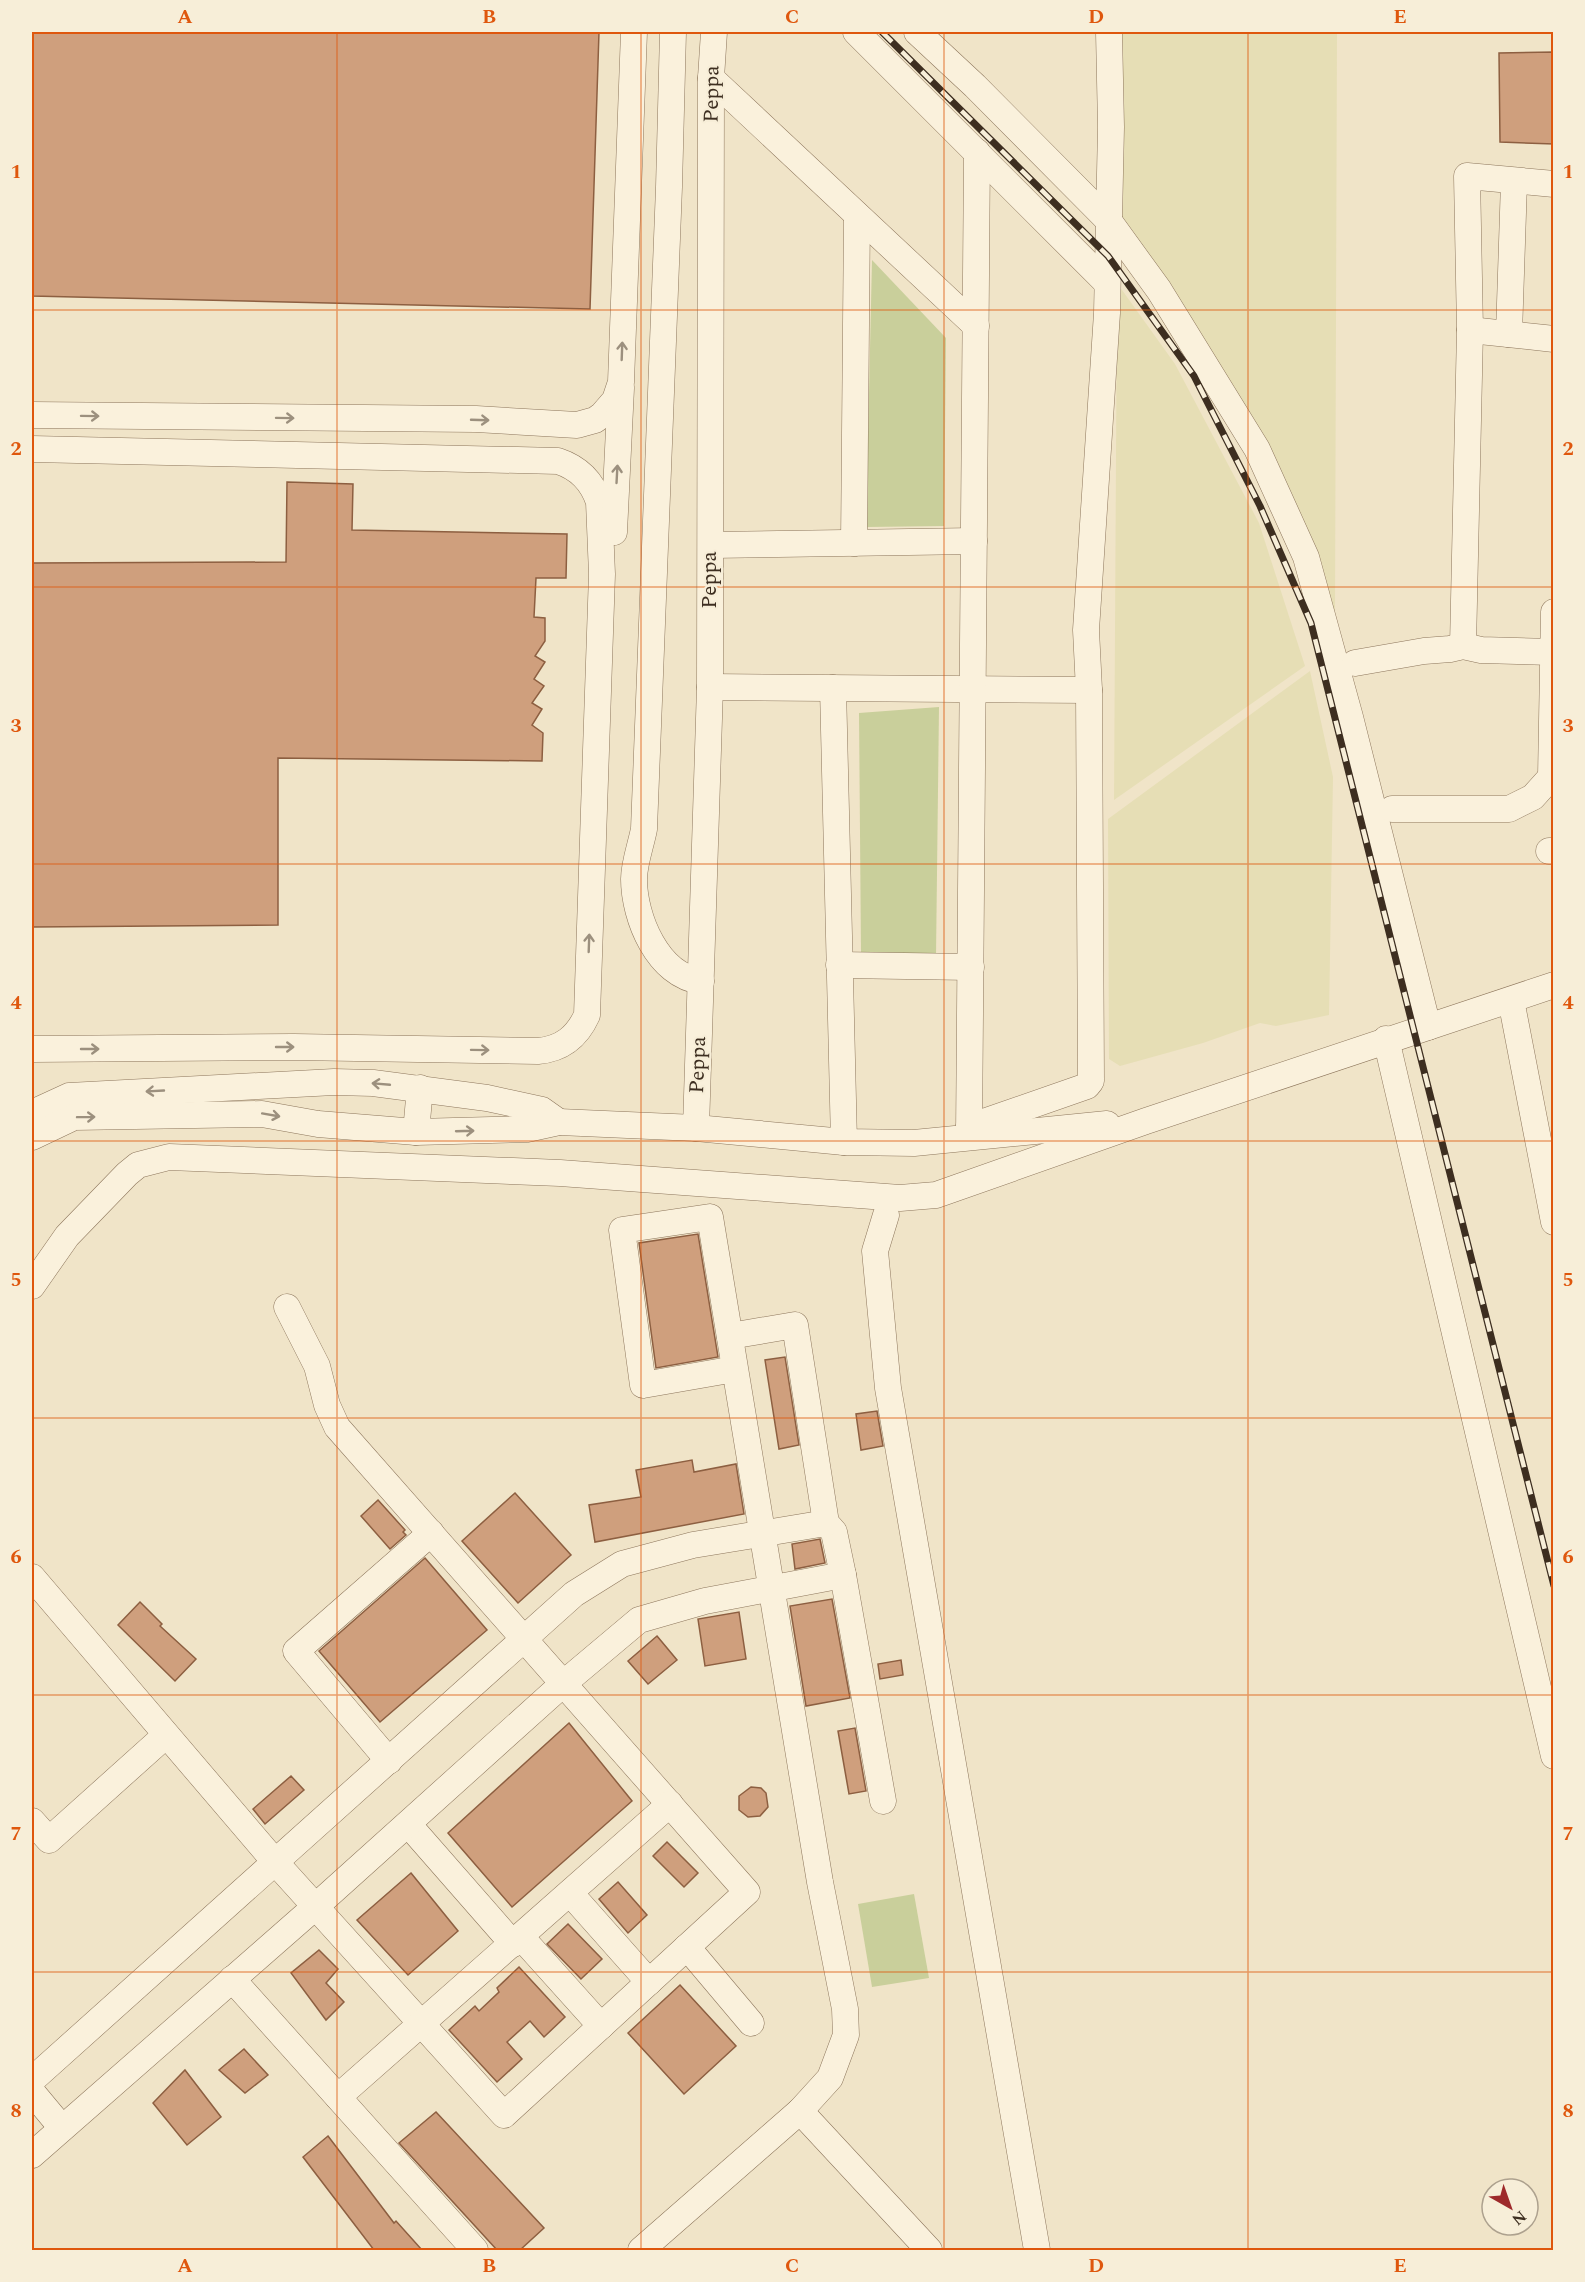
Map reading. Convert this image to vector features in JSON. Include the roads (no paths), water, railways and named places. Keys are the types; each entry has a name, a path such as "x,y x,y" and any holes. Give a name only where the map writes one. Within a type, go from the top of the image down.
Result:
{"street":[{"path":"600,657 611,606 634,32"},
{"path":"673,32 644,829 634,877 636,901 644,925 659,954 667,965 682,976 701,981"},
{"name":"Peppa","path":"696,1128 710,687 711,78 714,32"},
{"path":"856,32 1107,283"},
{"path":"917,32 975,86 1109,221 1159,290 1257,449 1306,557 1353,728 1428,1027"},
{"path":"969,1132 1087,1086 1091,1081 1089,690 1086,630 1107,283 1111,128 1109,32"},
{"path":"711,78 976,326"},
{"path":"969,1132 977,152"},
{"path":"1462,646 1470,330 1467,176 1554,184"},
{"path":"1509,334 1514,182"},
{"path":"854,543 857,215"},
{"path":"1470,330 1554,339"},
{"path":"32,415 476,419 577,425 595,420 609,408 615,400 621,382"},
{"path":"32,449 558,461 585,476 596,493 599,502 602,574 587,1015 570,1040 549,1050 538,1051 294,1047 32,1049"},
{"path":"711,545 974,541"},
{"path":"1392,808 1509,809 1533,796 1552,780 1554,612"},
{"path":"1355,663 1424,651 1450,650 1462,646 1481,650 1553,652"},
{"path":"710,687 1089,690"},
{"path":"833,688 843,1142"},
{"path":"839,965 971,967"},
{"path":"32,1286 67,1236 127,1174 138,1166 170,1157 560,1173 900,1198 936,1196 1146,1121 1554,985"},
{"path":"1511,1000 1544,1117 1554,1222"},
{"path":"1386,1040 1554,1756"},
{"path":"32,1113 69,1096 302,1083 373,1083 487,1098 542,1110 559,1122"},
{"path":"416,1132 420,1088"},
{"path":"32,1137 74,1117 262,1114 318,1124 416,1132 527,1129 559,1122 696,1128 843,1142 914,1143 969,1132 1146,1121"},
{"path":"886,1215 875,1251 888,1388 1037,2250"},
{"path":"641,2250 800,2111 830,2078 846,2035 845,2009 820,1882 710,1217 622,1230 643,1385 735,1369"},
{"path":"32,1577 276,1863 504,2115 747,1892 337,1427 327,1405 317,1366 287,1306"},
{"path":"730,1336 795,1324 826,1523 834,1532 843,1575 883,1801"},
{"path":"32,2080 574,1594 622,1564 693,1545 826,1523"},
{"path":"389,1761 296,1651 431,1533"},
{"path":"32,2155 315,1907 564,1683 639,1620 705,1601 843,1575"},
{"path":"32,1821 49,1840 166,1735"},
{"path":"338,2097 670,1804"},
{"path":"408,1824 601,2026"},
{"path":"570,1893 649,1982"},
{"path":"687,1947 751,2023"},
{"path":"232,1979 475,2250"},
{"path":"32,2092 62,2128"},
{"path":"800,2111 929,2250"}],"railway":[{"path":"882,32 1108,256 1194,376 1260,506 1311,623 1554,1586"}]}
